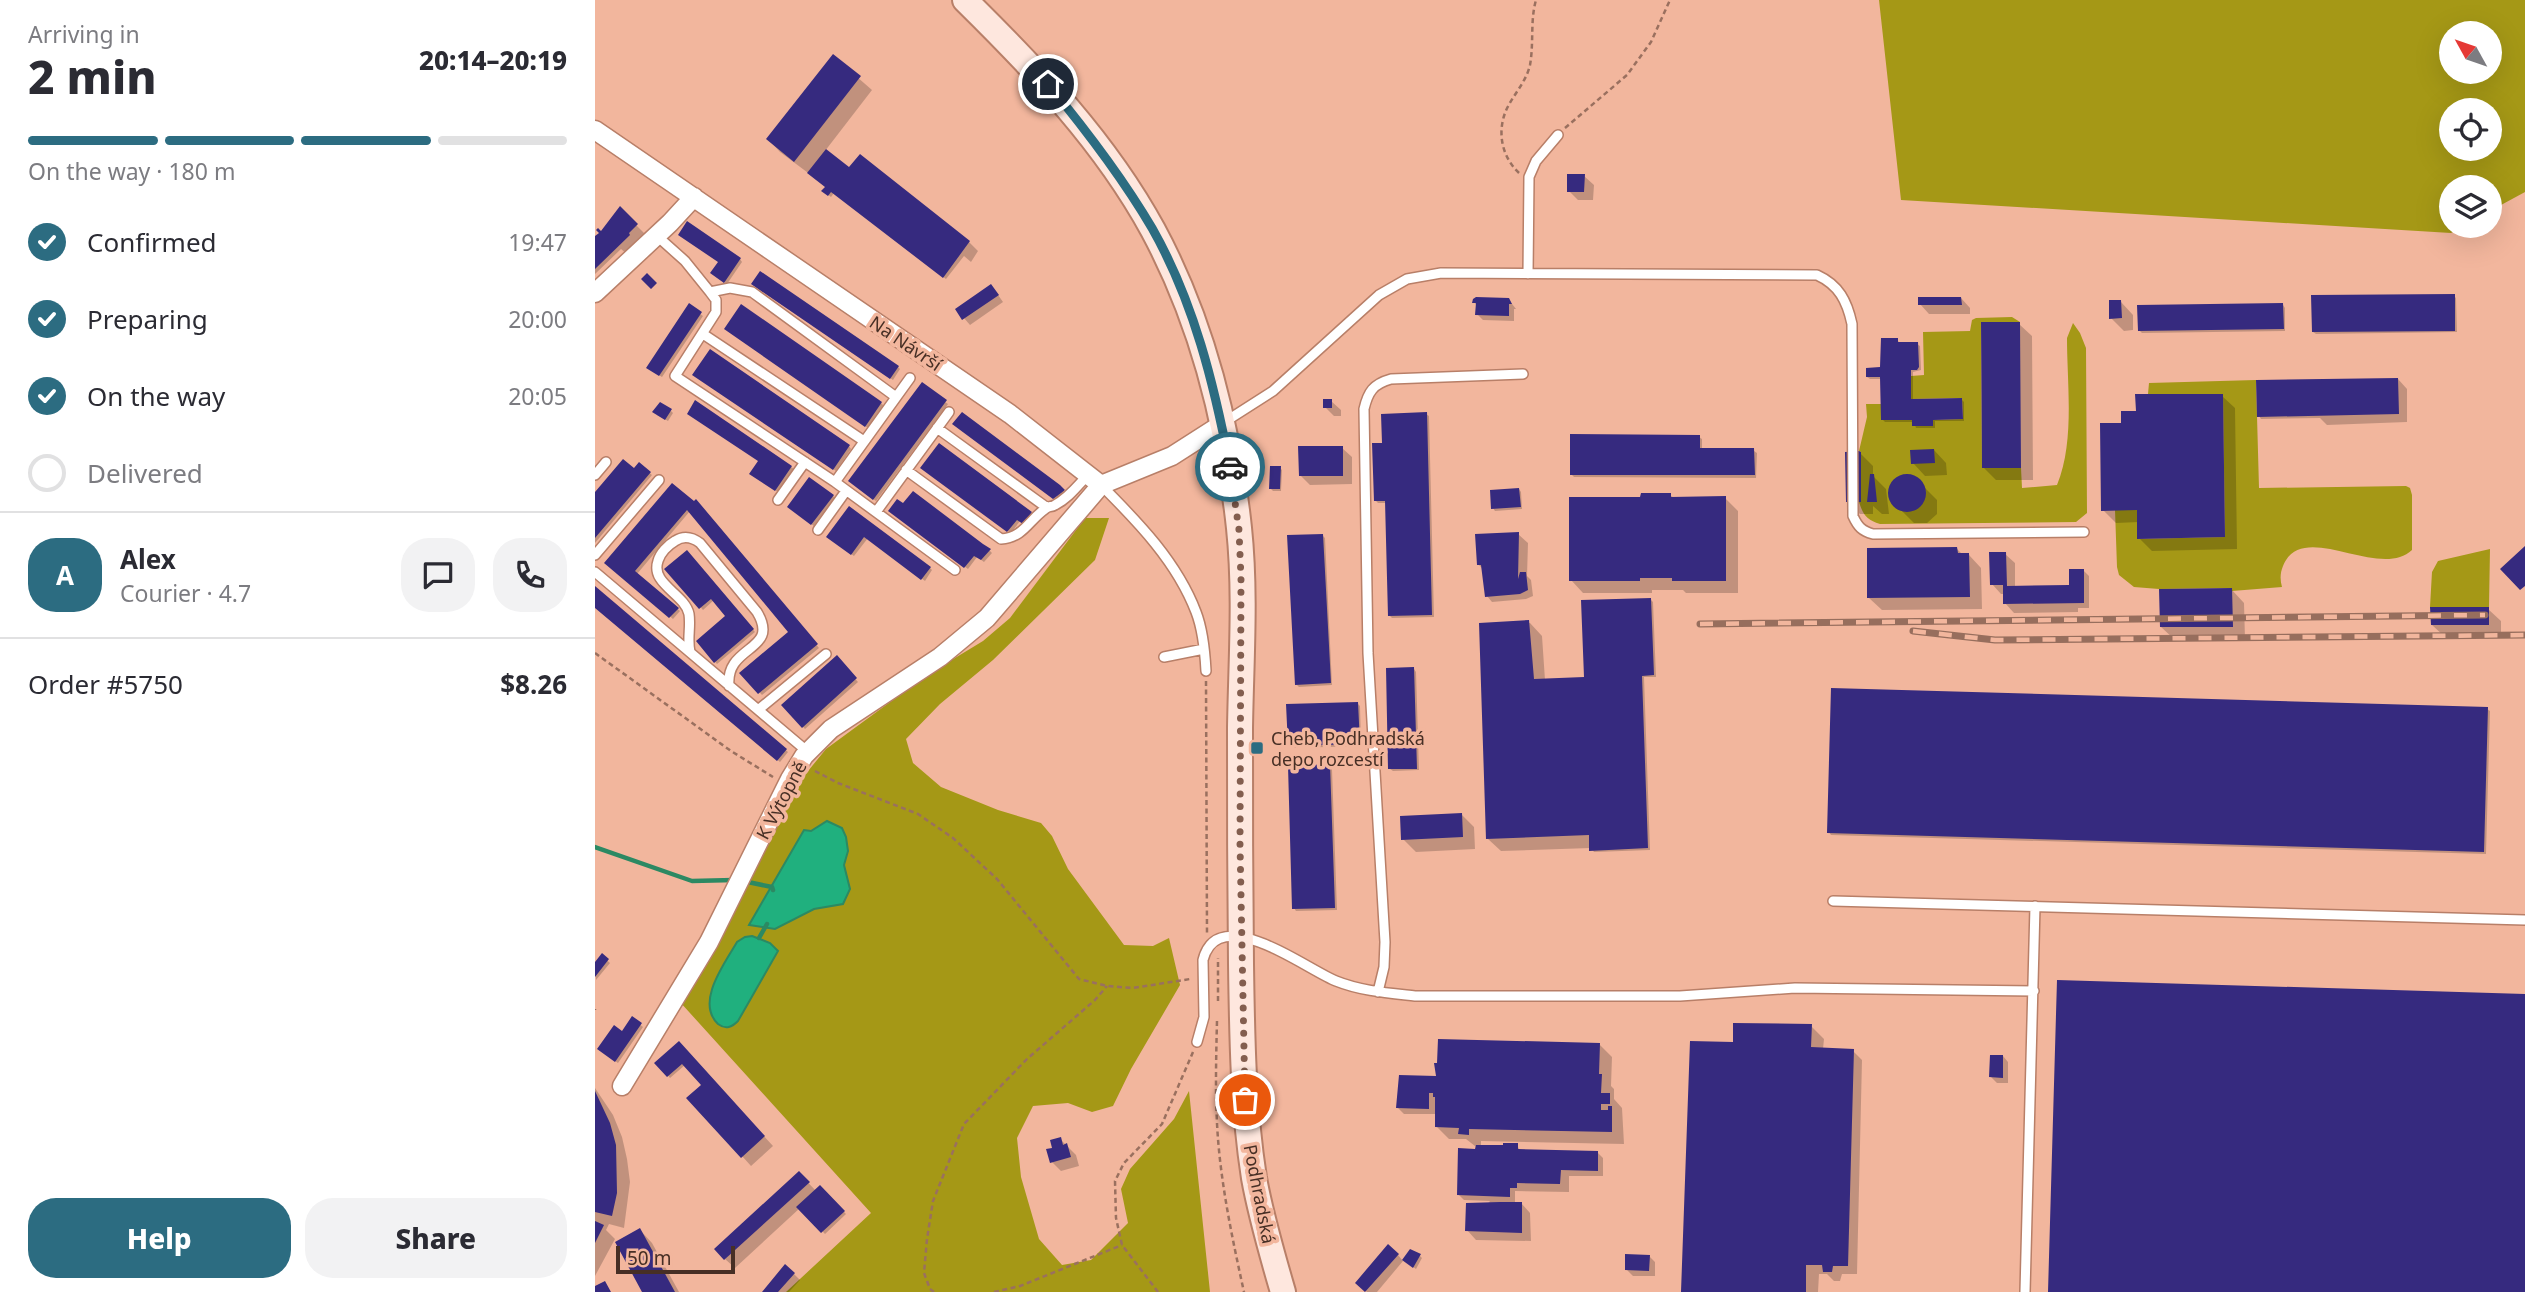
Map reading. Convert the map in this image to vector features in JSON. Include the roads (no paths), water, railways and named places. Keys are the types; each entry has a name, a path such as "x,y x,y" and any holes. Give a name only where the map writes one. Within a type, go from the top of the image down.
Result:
{"main road":[{"name":"Podhradská","path":"965,0 1048,84 1093,139 1152,229 1174,274 1211,377 1222,424 1239,530 1241,935 1243,1074 1247,1127 1263,1222 1283,1292"}],"street":[{"name":"Na Návrší","path":"595,130 1010,414 1094,480"},
{"path":"595,293 694,197"},
{"path":"1094,480 1172,456 1222,424"},
{"name":"K Výtopně","path":"622,1086 709,942 787,785 804,758 831,729 940,657 987,618 1094,480"}],"lane":[{"path":"1528,274 1529,177 1536,161 1558,135"},
{"path":"656,235 685,261 716,300 716,312 675,376 835,482 955,570"},
{"path":"1222,424 1273,391 1379,295 1407,279 1441,273 1817,275 1828,280 1848,304 1851,324 1853,516 1857,527 1873,534 2084,532"},
{"path":"710,292 730,288 752,292 896,397"},
{"path":"703,334 864,441"},
{"path":"1378,992 1384,967 1385,942 1368,653 1364,409 1367,394 1377,383 1391,379 1523,374"},
{"path":"835,482 910,378"},
{"path":"876,512 949,412"},
{"path":"937,428 1046,507"},
{"path":"595,475 606,462"},
{"path":"778,500 805,463"},
{"path":"907,470 1001,539 1011,538 1030,526 1046,507 1055,505 1094,480 1143,528 1174,570 1197,613 1206,671"},
{"path":"595,555 659,480"},
{"path":"818,530 846,491"},
{"path":"690,652 687,639 689,613 685,605 658,577 656,566 660,555 673,542 683,537 700,543 765,624 765,633 760,640 730,668 729,686"},
{"path":"595,572 758,710 804,758"},
{"path":"1164,657 1204,649"},
{"path":"758,710 826,654"},
{"path":"1833,901 2525,920"},
{"path":"2025,1292 2035,906"},
{"path":"1197,1042 1204,1017 1203,960 1211,943 1221,937 1241,935 1336,981 1378,992 1415,996 1680,996 1795,988 2033,990"}],"waterway":[{"path":"595,847 692,881 734,880"},
{"path":"743,881 772,887 773,890"},
{"path":"759,938 767,924"}],"railway":[{"path":"1700,624 2485,615"},
{"path":"1913,631 1995,640 2525,635"}],"place":[{"name":"Cheb, Podhradská depo rozcestí","path":"1257,748"}]}
